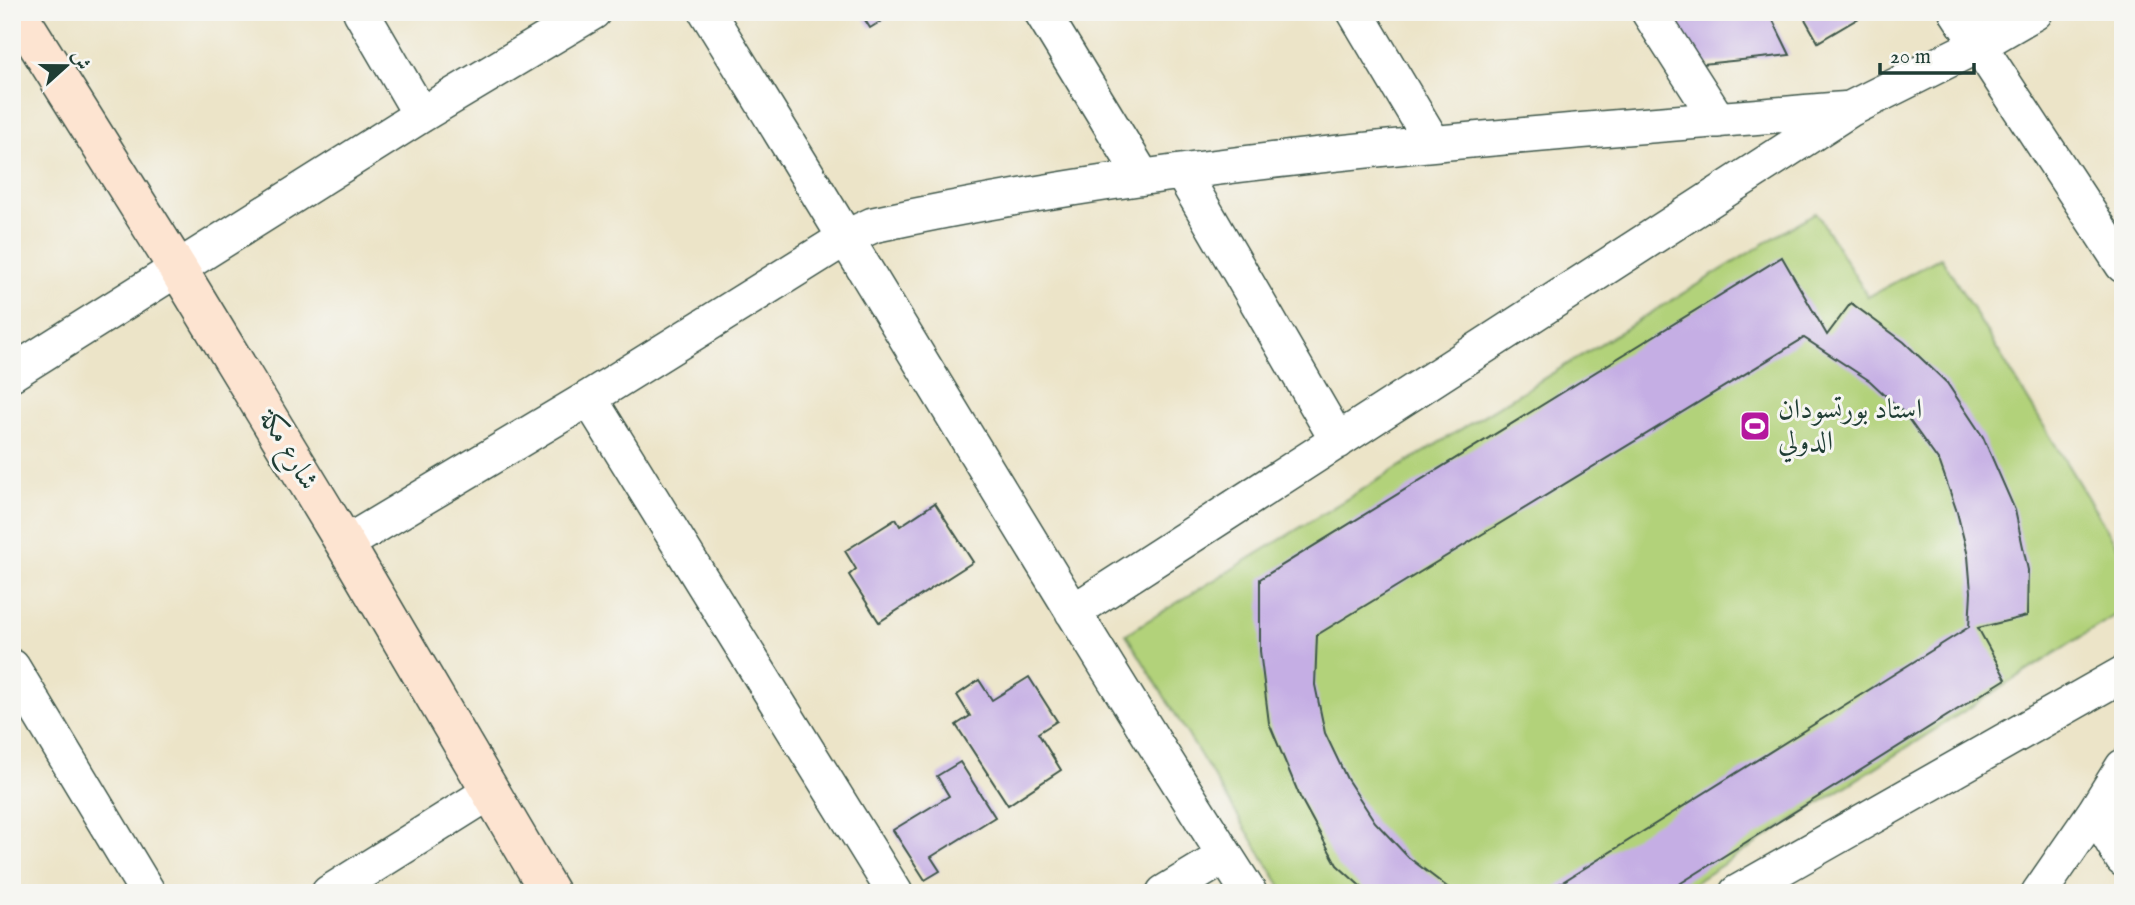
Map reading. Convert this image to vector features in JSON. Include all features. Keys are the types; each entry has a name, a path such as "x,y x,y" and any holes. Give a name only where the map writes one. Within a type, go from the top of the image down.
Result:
{"main road":[{"name":"شارع مكة","path":"17,12 178,269 345,544 550,893"}],"street":[{"path":"361,12 421,115"},
{"path":"12,373 421,115 593,12"},
{"path":"706,12 847,237 1073,612 1249,893"},
{"path":"1042,12 1142,176"},
{"path":"1355,12 1433,143"},
{"path":"1649,12 1718,120"},
{"path":"1957,12 2123,265"},
{"path":"1073,612 1850,109 1978,45 2035,12"},
{"path":"345,544 589,398 847,237 873,225 1142,176 1433,143 1850,109"},
{"path":"1182,172 1338,441"},
{"path":"589,398 895,893"},
{"path":"12,667 148,893"},
{"path":"1737,893 2123,674"},
{"path":"2039,893 2123,767"},
{"path":"329,893 489,792"},
{"path":"2095,812 2123,859"},
{"path":"1164,893 1225,856"}],"green space":[{"name":"استاد بورتسودان الدولي","path":"1816,212 1868,297 1941,257 2123,556 2123,610 1678,893 1285,893 1126,634"}],"building":[{"path":"860,12 896,12 870,28"},
{"path":"1671,12 1769,12 1790,55 1693,65"},
{"path":"1801,12 1869,12 1818,42"},
{"path":"1782,257 1827,335 1851,303 1904,342 1947,383 1983,437 2015,510 2028,570 2027,616 1978,628 2006,679 1665,893 1545,893 1969,627 1971,592 1968,556 1957,512 1940,463 1904,413 1870,381 1804,338 1317,635 1315,685 1325,733 1347,779 1375,822 1408,857 1455,893 1368,893 1337,865 1300,797 1269,723 1260,651 1260,579"},
{"path":"935,503 973,562 879,622 849,575 856,569 845,551 896,519 900,526"},
{"path":"1029,677 1057,721 1038,733 1061,770 1008,805 956,725 970,716 957,695 979,680 992,700"},
{"path":"960,762 995,817 931,857 940,871 925,880 893,830 949,796 937,776"}],"place":[{"name":"استاد بورتسودان الدولي","path":"1755,426"}]}
